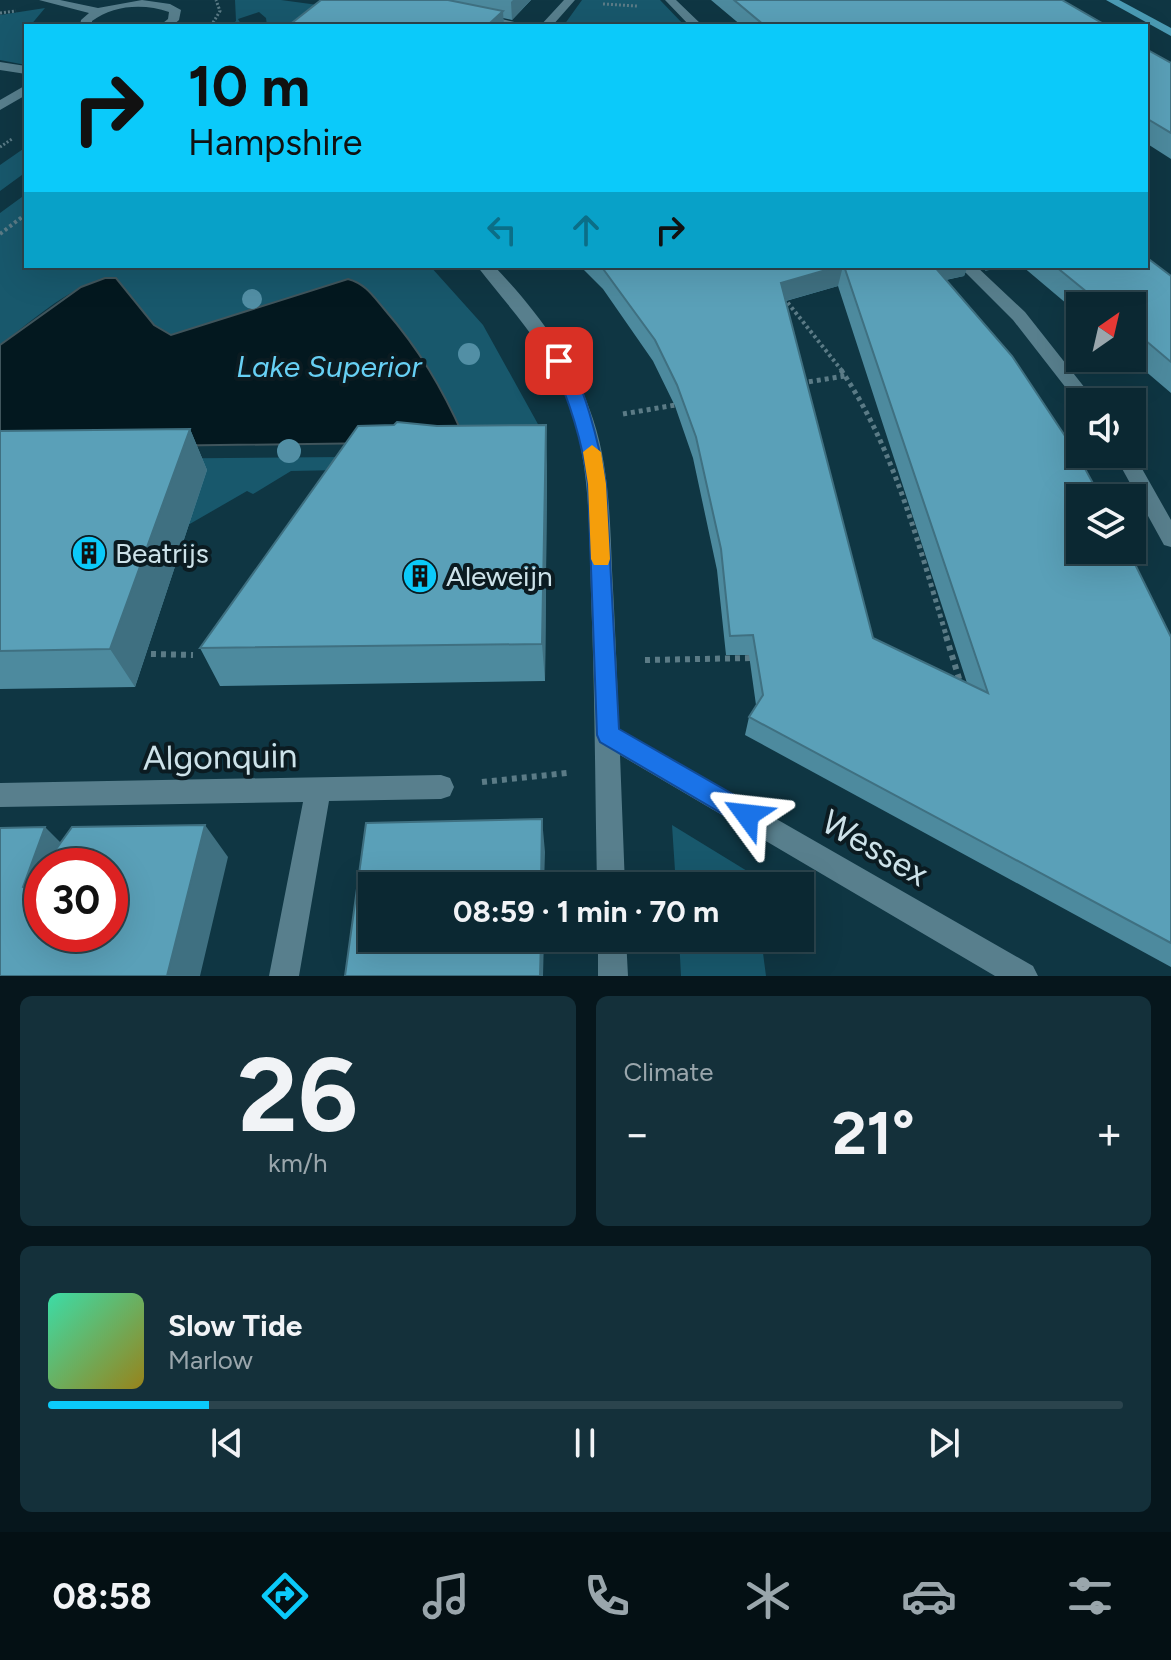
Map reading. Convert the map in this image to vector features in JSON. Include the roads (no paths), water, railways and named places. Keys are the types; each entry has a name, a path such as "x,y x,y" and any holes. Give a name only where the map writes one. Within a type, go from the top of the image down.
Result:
{"main road":[{"path":"1111,0 1171,33"}],"street":[{"path":"44,0 97,11"},
{"path":"86,24 97,11 130,2 153,1 170,6 185,0"},
{"path":"548,24 569,1"},
{"path":"674,4 695,24"},
{"path":"167,24 176,15 170,6"},
{"path":"459,12 510,24"},
{"path":"0,66 24,70"},
{"path":"2,105 24,90"},
{"path":"2,105 24,107"},
{"path":"487,268 541,331 559,361 591,447 597,484 611,872"},
{"path":"969,268 1019,316 1076,388"},
{"path":"1132,468 1171,539"},
{"name":"Wessex","path":"608,735 1023,976"},
{"name":"Algonquin","path":"0,795 441,787"},
{"path":"284,976 318,790"},
{"path":"612,952 613,976"}],"water":[{"name":"Lake Superior","path":"105,278 116,278 154,325 171,335 348,279 354,281 373,295 409,339 438,385 463,435 454,442 0,448 0,345 81,287"}],"place":[{"name":"Beatrijs","path":"89,553"},
{"name":"Aleweijn","path":"420,576"}]}
